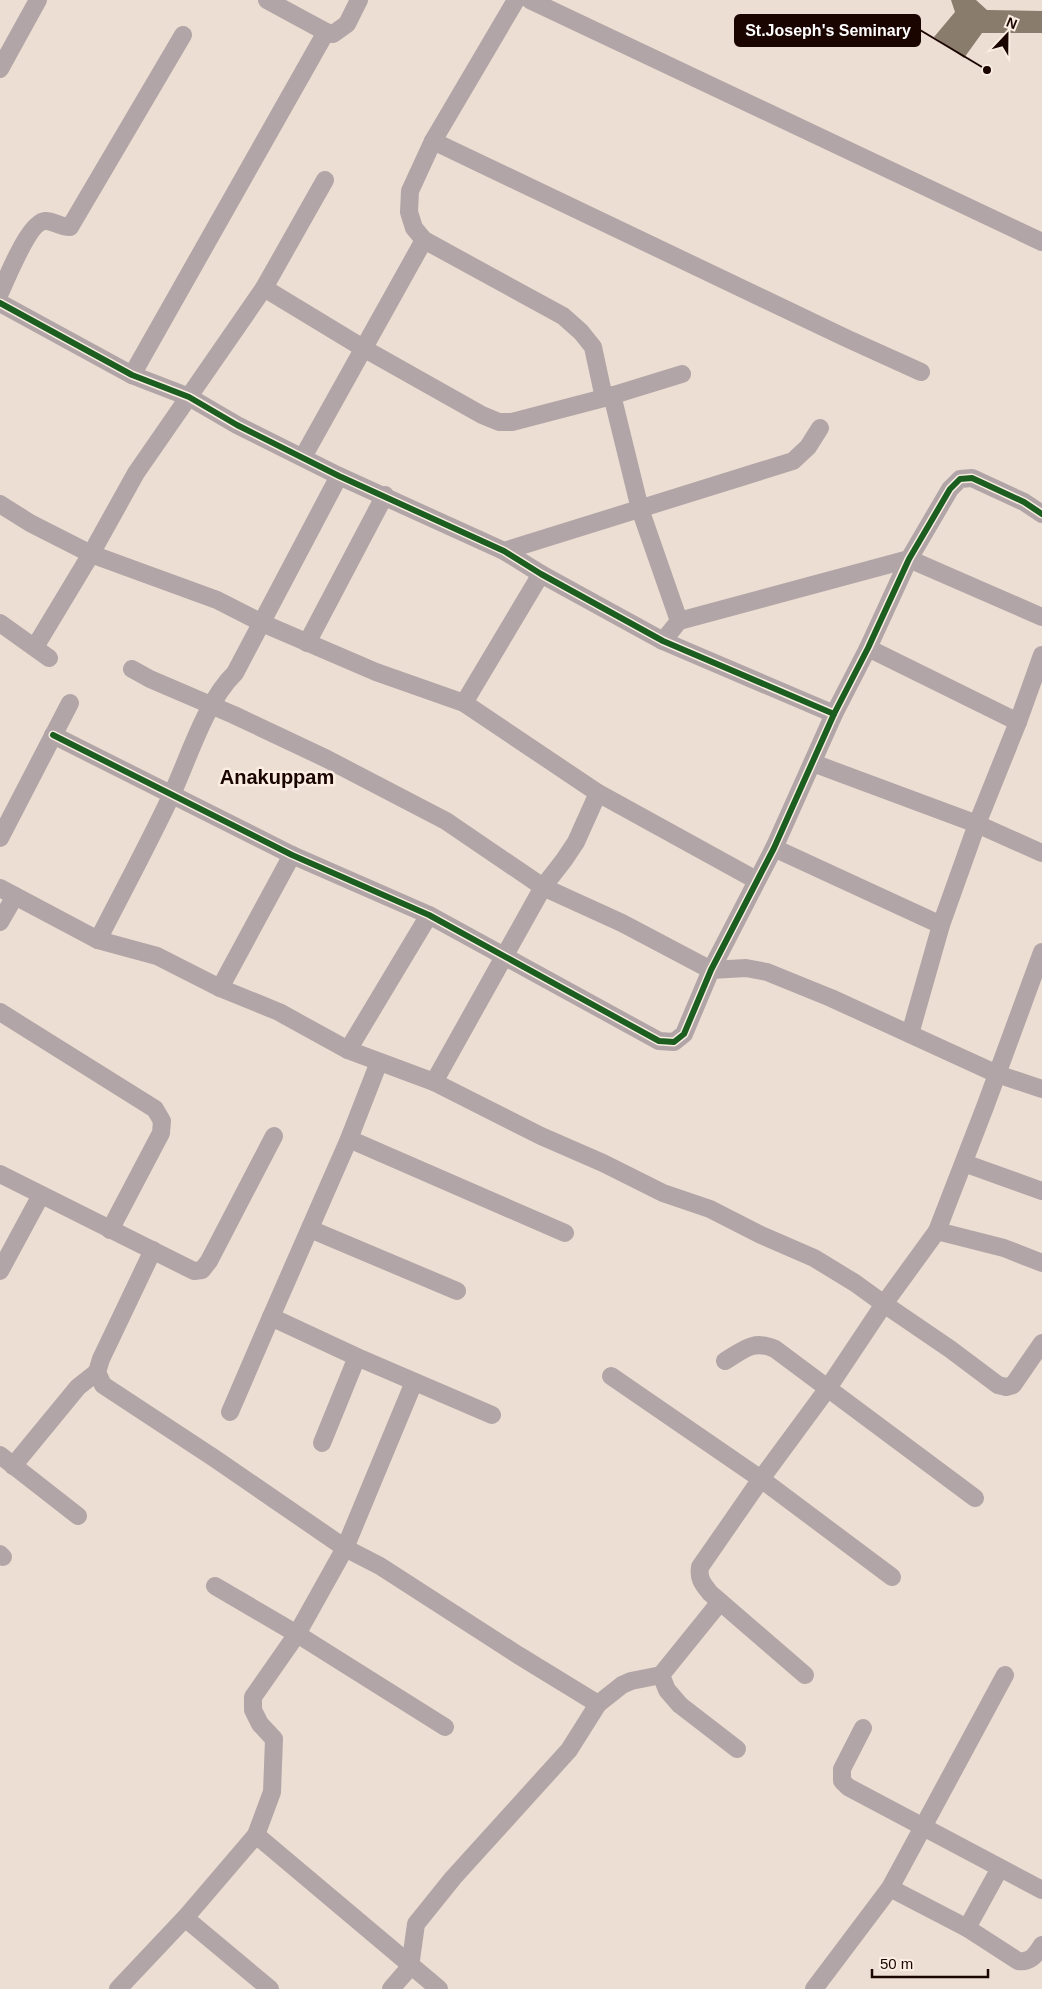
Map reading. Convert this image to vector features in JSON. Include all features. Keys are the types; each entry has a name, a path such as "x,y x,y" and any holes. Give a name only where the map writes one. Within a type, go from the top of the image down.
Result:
{"street":[{"path":"0,69 38,0"},
{"path":"268,0 333,34 347,24 359,0"},
{"path":"516,0 433,142 410,191 409,212 414,228 424,240 563,316 581,332 592,348 608,396 640,509 679,621"},
{"path":"537,2 1042,242"},
{"path":"132,375 326,32"},
{"path":"0,293 31,231 39,222 48,220 62,227 70,227 183,35"},
{"path":"433,142 921,372"},
{"path":"34,646 91,554 136,474 264,288 325,180"},
{"path":"303,457 424,240"},
{"path":"264,288 363,348 482,415 499,422 512,422 682,374"},
{"path":"0,303 132,375 190,397 237,425 339,476 385,495 504,551 541,574 663,641 834,714"},
{"path":"504,551 793,460 808,447 820,428"},
{"path":"98,940 171,795 211,706 226,682 235,673 339,476"},
{"path":"53,735 292,855 429,915 504,958 659,1041 674,1042 684,1034 711,970 774,848 834,714 868,648 909,559 950,489 960,479 972,478 1024,502 1042,514"},
{"path":"307,643 385,495"},
{"path":"0,504 30,523 91,554 217,600 262,623 376,672 464,703 598,793 756,880"},
{"path":"663,641 679,621 909,559 1042,617"},
{"path":"464,703 541,574"},
{"path":"0,623 49,658"},
{"path":"868,648 1018,722"},
{"path":"910,1034 941,925 976,824 1018,722 1042,655"},
{"path":"132,669 150,680 234,715 319,755 446,821 543,886 622,923 711,970 746,968 767,972 831,998 997,1074 1042,1089"},
{"path":"0,838 70,703"},
{"path":"812,762 976,824 1042,853"},
{"path":"434,1082 543,886 576,842 598,793"},
{"path":"774,848 941,925"},
{"path":"220,988 292,855"},
{"path":"0,922 8,892 98,940 157,956 220,988 279,1012 348,1050 434,1082 541,1136 603,1163 663,1193 710,1209 761,1235 814,1258 855,1283 998,1385 1006,1387 1013,1385 1042,1343"},
{"path":"348,1050 429,915"},
{"path":"805,1675 720,1602 702,1582 699,1574 700,1566 828,1388 884,1304 937,1231 1042,952"},
{"path":"0,1012 155,1109 162,1121 161,1133 110,1230"},
{"path":"230,1412 349,1139 379,1062"},
{"path":"0,1174 194,1271 202,1270 209,1261 274,1136"},
{"path":"349,1139 565,1232"},
{"path":"964,1163 1042,1191"},
{"path":"0,1271 41,1195"},
{"path":"310,1229 457,1291"},
{"path":"937,1231 1004,1248 1042,1263"},
{"path":"78,1516 7,1460 78,1387 97,1372 101,1359 153,1250"},
{"path":"271,1318 492,1415"},
{"path":"725,1361 750,1346 765,1344 775,1349 975,1498"},
{"path":"322,1443 357,1357"},
{"path":"97,1372 103,1385 111,1391 214,1458 345,1548 380,1566 598,1704"},
{"path":"611,1376 761,1479 892,1577"},
{"path":"118,1989 185,1918 256,1836 272,1792 274,1739 256,1717 253,1710 253,1697 296,1634 345,1548 414,1382"},
{"path":"215,1586 445,1727"},
{"path":"391,1989 410,1967 416,1924 453,1878 568,1750 598,1704 622,1684 661,1675 720,1602"},
{"path":"661,1675 667,1690 680,1704 737,1748"},
{"path":"814,1989 890,1888 1005,1675"},
{"path":"863,1728 842,1770 842,1781 848,1787 1042,1890"},
{"path":"256,1836 410,1967 439,1989"},
{"path":"967,1928 1000,1868"},
{"path":"890,1888 967,1928 1018,1962 1025,1962 1031,1959 1042,1945"},
{"path":"185,1918 270,1989"}],"building":[{"path":"951,0 976,0 987,10 1042,11 1042,33 982,33 964,58 934,37 955,12"}],"cycle path":[{"path":"0,303 132,375 189,397 237,425 339,476 504,551 541,574 663,641 834,714"},
{"path":"53,735 292,855 429,915 659,1041 674,1042 684,1034 711,970 774,848 834,714 868,648 909,559 950,489 960,479 972,478 1024,502 1042,514"}],"place":[{"name":"St.Joseph's Seminary","path":"987,70"}],"district":[{"name":"Anakuppam","path":"277,777"}]}
